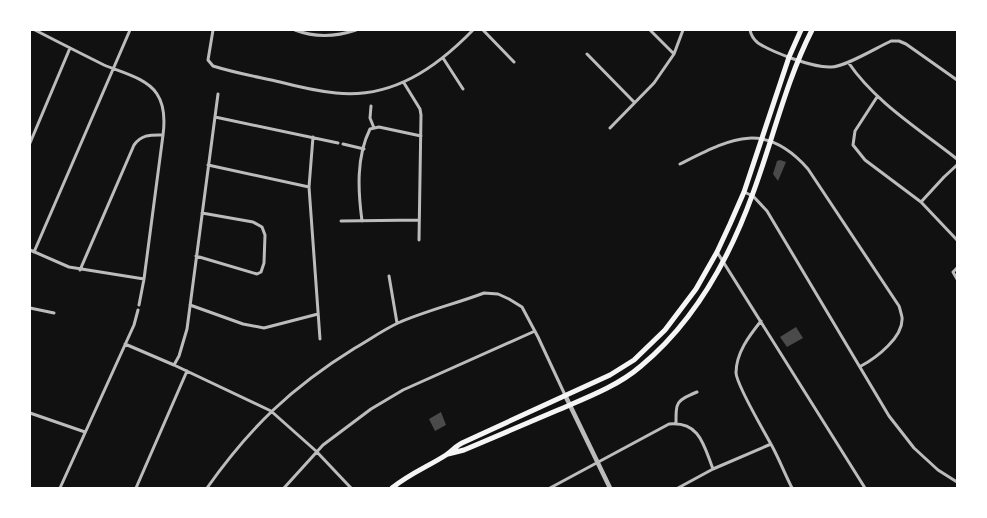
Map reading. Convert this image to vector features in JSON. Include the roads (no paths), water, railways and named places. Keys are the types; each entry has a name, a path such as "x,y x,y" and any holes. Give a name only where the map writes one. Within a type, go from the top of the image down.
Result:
{"main road":[{"path":"392,488 423,467 447,454 454,447 610,375 634,360 658,338 696,289 717,252 744,192 789,57 801,30"},
{"path":"447,454 457,453 570,405 609,386 641,367 672,336 704,295 723,261 753,196 798,60 812,30"}],"street":[{"path":"35,30 144,83 156,92 163,106 164,135 139,305"},
{"path":"130,30 114,70 32,251 59,264 80,270 144,279"},
{"path":"213,30 208,60 210,64 313,90 338,94 379,91 404,83 453,51 473,30"},
{"path":"296,30 319,36 333,36 356,30"},
{"path":"483,30 514,62"},
{"path":"650,30 674,54"},
{"path":"610,128 654,84 674,54 683,30"},
{"path":"750,30 756,42 789,57 831,67 848,62 891,42 899,41 957,80"},
{"path":"30,143 70,48"},
{"path":"587,54 634,102"},
{"path":"443,58 463,89"},
{"path":"848,62 877,97 957,159"},
{"path":"404,83 420,109 419,240"},
{"path":"174,365 179,356 187,329 218,94"},
{"path":"877,97 856,131 853,145 865,160 921,202 957,240"},
{"path":"371,106 370,118 374,128"},
{"path":"214,117 364,149"},
{"path":"362,221 358,193 359,176 370,129 374,128 421,136"},
{"path":"80,270 134,145 139,138 146,135 164,135"},
{"path":"313,137 310,186 320,339"},
{"path":"680,164 722,143 735,139 762,139 772,142 797,156 808,169 899,306 902,319 899,331 879,354 860,366"},
{"path":"208,165 310,186"},
{"path":"921,202 957,165"},
{"path":"744,192 753,196 768,211 889,416 914,448 938,470 957,482"},
{"path":"196,256 257,274 261,272 264,263 265,235 262,227 253,222 202,213"},
{"path":"341,221 419,220"},
{"path":"717,252 865,488"},
{"path":"957,268 953,274 957,279"},
{"path":"389,276 397,323"},
{"path":"207,488 231,456 271,411 305,382 397,323 484,292 498,294 522,307 610,488"},
{"path":"190,305 243,324 264,328 318,314"},
{"path":"30,308 54,313"},
{"path":"60,488 134,325 138,310"},
{"path":"761,321 738,357 736,374 740,387 792,488"},
{"path":"284,488 316,452 371,408 402,390 535,332"},
{"path":"124,344 174,365 271,411 316,452 351,488"},
{"path":"136,488 187,371"},
{"path":"676,424 676,405 680,399 697,392"},
{"path":"30,413 85,432"},
{"path":"550,488 669,424 689,426 700,436 713,469"},
{"path":"678,488 713,469 771,444"}]}
